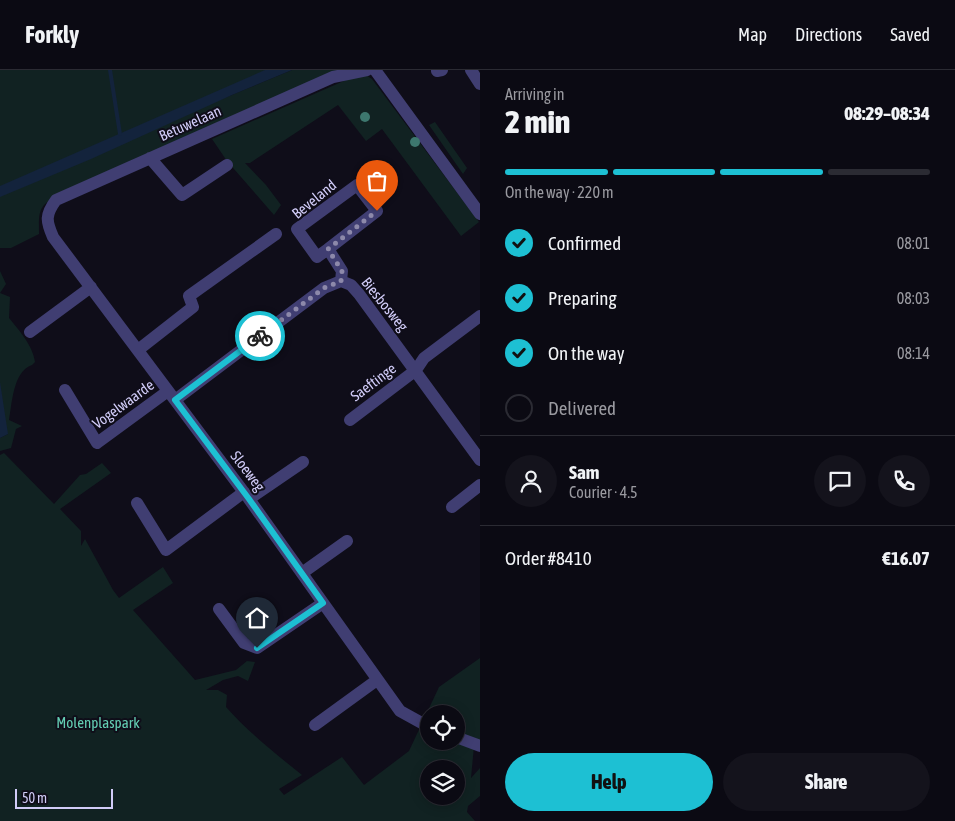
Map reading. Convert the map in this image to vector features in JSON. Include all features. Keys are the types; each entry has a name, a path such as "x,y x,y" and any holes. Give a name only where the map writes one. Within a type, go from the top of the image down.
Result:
{"street":[{"name":"Betuwelaan","path":"48,226 47,211 56,200 333,76 367,70"},
{"path":"375,70 480,214"},
{"path":"471,70 479,81"},
{"path":"150,158 182,195 226,165"},
{"name":"Beveland","path":"357,185 377,211 328,249 317,257 297,229 357,185"},
{"name":"Sloeweg","path":"48,226 53,237 246,496 400,711 420,722"},
{"path":"138,350 193,307 189,296 276,234"},
{"path":"328,249 342,271 341,281"},
{"name":"Biesbosweg","path":"172,396 324,288 341,281 350,285 359,294 480,460"},
{"path":"30,332 91,287"},
{"path":"416,370 424,358 480,316"},
{"name":"Saeftinge","path":"350,420 416,370"},
{"name":"Vogelwaarde","path":"65,390 97,443 172,396"},
{"path":"137,504 166,550 246,496 303,462"},
{"path":"452,507 480,485"},
{"path":"302,573 346,541"},
{"path":"219,609 244,642 257,648 323,603"},
{"path":"315,725 377,680"},
{"path":"465,740 480,746"}],"green space":[{"path":"0,70 266,70 135,135 292,70 340,70 56,196 45,204 40,212 39,234 11,248 0,248"},
{"path":"366,75 372,79 479,222 461,236 382,129 366,141 338,105 250,163 245,163 266,185 281,205 274,215 227,161 212,139 355,76"},
{"path":"435,122 467,168 463,174 429,125"},
{"path":"0,271 6,284 0,293"},
{"path":"0,293 10,297 9,318 29,344 35,362 21,374 14,389 9,420 22,426 16,429 11,448 0,451 0,438 8,434 0,429"},
{"name":"Molenplaspark","path":"4,453 54,504 80,475 86,474 102,463 111,473 60,509 81,531 81,546 85,539 119,598 163,567 173,583 133,610 195,680 236,670 247,661 255,662 248,681 238,676 223,680 206,690 218,690 227,695 226,707 235,717 302,775 279,789 284,795 342,757 364,785 409,751 420,728 420,750 465,750 465,705 431,705 439,687 480,658 480,741 474,746 471,778 480,768 480,796 468,806 467,812 475,821 0,821 0,455"}],"water":[{"path":"265,70 292,70 0,197 0,186"},
{"path":"0,382 8,434 0,438"}],"waterway":[{"path":"110,70 120,134"}],"way so far":[{"path":"260,336 324,288 341,281 342,271 328,249 377,211"}],"route":[{"path":"257,648 323,603 175,400 260,336"}]}
